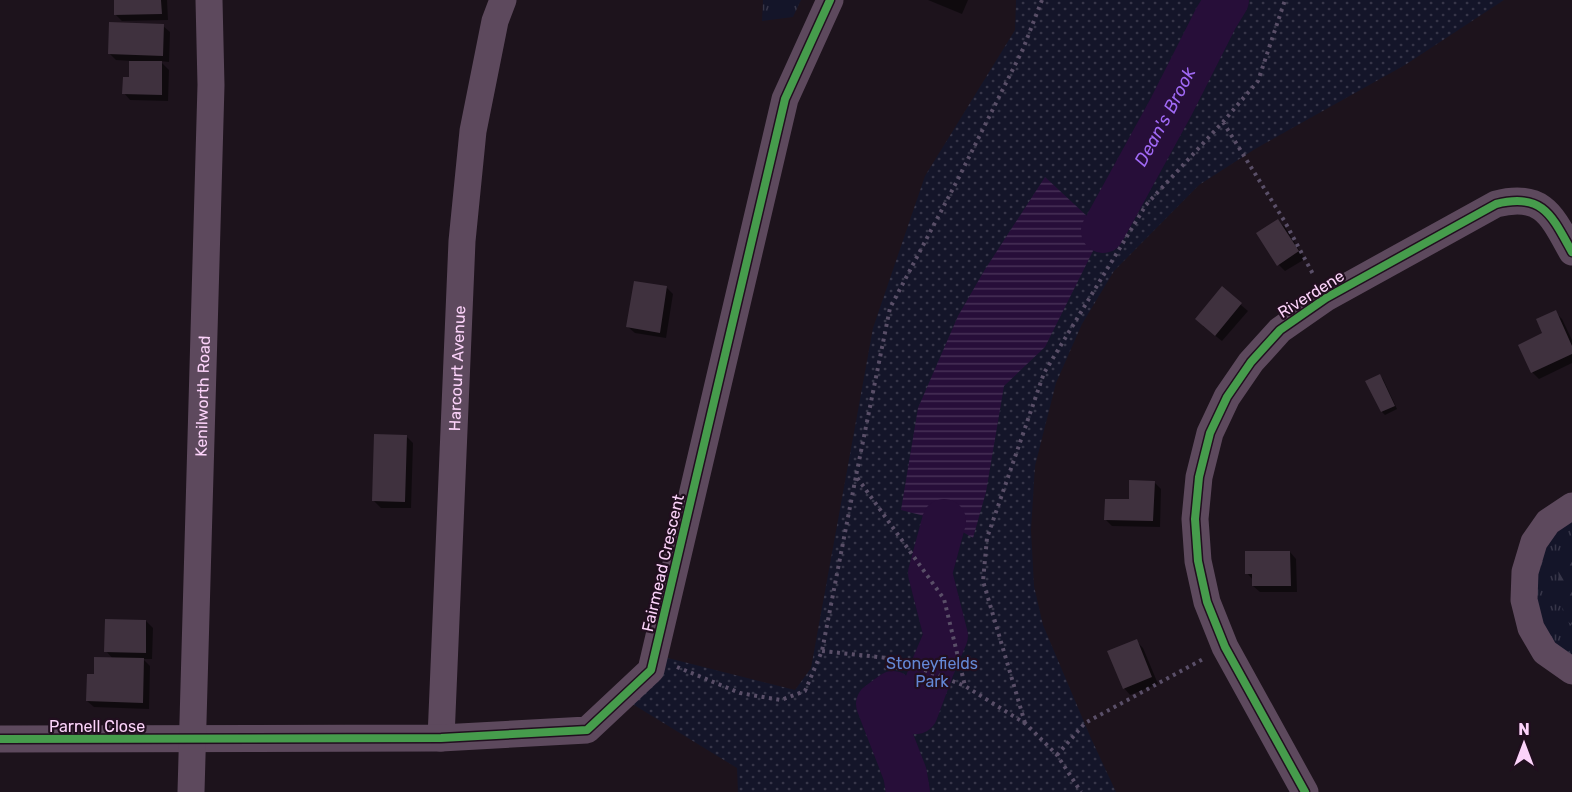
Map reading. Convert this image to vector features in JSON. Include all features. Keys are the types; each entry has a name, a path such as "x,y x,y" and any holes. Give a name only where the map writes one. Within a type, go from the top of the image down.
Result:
{"street":[{"name":"Kenilworth Road","path":"191,792 211,85 209,0"},
{"name":"Harcourt Avenue","path":"441,738 462,241 473,131 495,21 503,0"},
{"name":"Fairmead Crescent","path":"193,739 441,738 587,730 651,670 785,99 830,0"},
{"name":"Riverdene","path":"1305,792 1225,647 1207,602 1198,561 1195,519 1199,477 1210,433 1227,397 1251,362 1280,330 1326,298 1496,204 1511,200 1527,201 1544,209 1554,219 1572,252"},
{"path":"1572,506 1548,522 1534,542 1525,572 1524,600 1531,628 1545,652 1572,671"},
{"name":"Parnell Close","path":"0,739 193,739"}],"path":[{"path":"654,660 740,693 781,700 806,692 822,651 890,309 1023,49 1042,0"},
{"path":"1026,724 983,581 987,538 1044,373 1146,205 1258,81 1285,0"},
{"path":"1222,122 1285,222 1326,298"},
{"path":"856,476 944,599 965,686"},
{"path":"1057,756 1085,723 1225,647"},
{"path":"822,651 897,659 965,686 1026,724 1057,756 1081,792"}],"green space":[{"path":"763,0 801,0 793,17 762,21"},
{"name":"Stoneyfields Park","path":"1016,0 1504,0 1405,65 1255,149 1199,185 1114,271 1082,324 1056,383 1035,466 1031,530 1034,586 1043,625 1116,792 738,792 737,768 621,697 656,655 795,690 811,668 873,328 925,176 1015,30"},
{"path":"1572,515 1572,659 1559,651 1538,614 1532,578 1545,542"},
{"path":"1572,550 1572,625 1564,618 1559,589 1558,561"}],"shaded area":[{"path":"1045,177 1103,231 1045,347 1004,386 986,492 973,538 944,521 901,510 918,408 958,316 984,271"}],"building":[{"path":"114,0 161,0 162,14 114,15"},
{"path":"109,22 164,24 163,56 108,54"},
{"path":"129,61 162,61 162,95 122,94 123,77 129,77"},
{"path":"1278,219 1299,251 1277,266 1256,233"},
{"path":"634,281 667,286 660,333 626,327"},
{"path":"1222,286 1242,303 1215,336 1195,319"},
{"path":"1556,310 1572,346 1572,354 1531,373 1518,345 1542,333 1536,319"},
{"path":"1380,374 1395,406 1381,412 1365,381"},
{"path":"374,434 407,435 405,502 372,501"},
{"path":"1129,480 1155,481 1153,521 1104,520 1105,499 1129,499"},
{"path":"1245,551 1290,551 1291,586 1252,586 1252,574 1245,574"},
{"path":"105,619 146,620 146,653 104,652"},
{"path":"1137,639 1152,677 1123,689 1107,651"},
{"path":"94,657 144,658 143,703 86,701 87,674 94,674"}],"waterway":[{"name":"Dean's Brook","path":"1103,231 1227,0"},
{"name":"Dean's Brook","path":"908,792 905,774 878,704 893,693 916,712 946,636 930,573 944,521"}],"cycle path":[{"path":"0,739 441,738 587,730 651,670 785,99 830,0"},
{"path":"1305,792 1225,647 1207,602 1198,561 1195,519 1199,477 1210,433 1227,397 1251,362 1280,330 1326,298 1496,204 1512,201 1535,204 1552,218 1572,252"}]}
